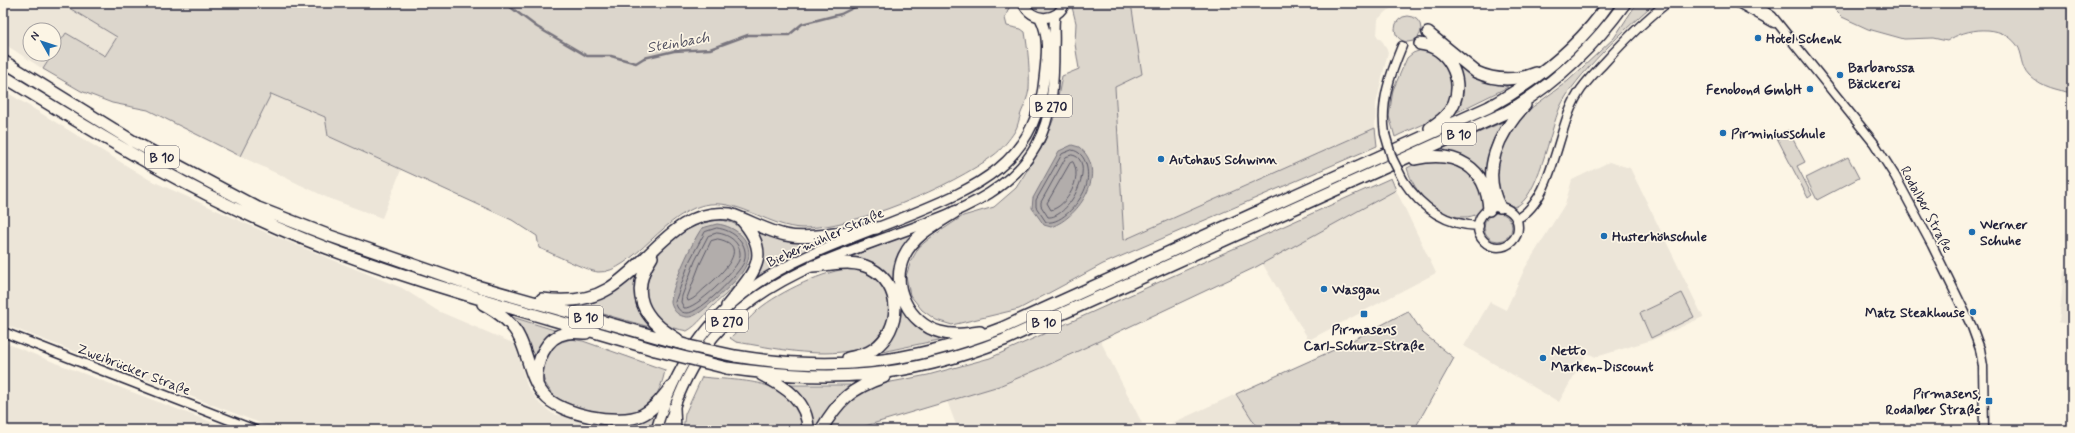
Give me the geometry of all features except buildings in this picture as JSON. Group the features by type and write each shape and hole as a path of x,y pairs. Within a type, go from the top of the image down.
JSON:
{"highway":[{"name":"B 10","path":"3,61 134,142 258,208 330,236 510,296 664,335 689,346 735,356 796,364 818,365 870,362 925,354 1002,328 1489,107 1524,86 1548,68 1586,32 1609,3"},
{"name":"B 10","path":"3,76 129,153 211,197 304,239 470,297 655,350 727,368 754,372 819,377 877,374 911,369 966,355 1004,340 1505,113 1537,93 1575,62 1596,41 1625,3"},
{"path":"1428,33 1476,72 1495,79 1519,78 1548,68"},
{"path":"1416,139 1448,113 1454,104 1457,86 1452,66 1445,56 1431,47 1420,44"},
{"path":"1500,207 1495,195 1492,181 1494,155 1505,129 1537,93"},
{"path":"1378,170 1430,156 1452,158 1472,169 1479,177 1487,193 1488,210"},
{"path":"955,212 923,233 911,245 904,257 900,278 900,290 906,304 915,317 925,326 941,332 957,334 1002,328"},
{"path":"510,296 560,302 595,295 619,281 677,229 700,216 720,213 739,217 785,235 814,236 854,229 877,228"},
{"path":"727,306 754,269 758,255 756,239 739,217"},
{"path":"661,243 642,274 639,287 642,302 647,314 664,335"},
{"path":"813,266 855,263 870,268 886,282 892,291 896,303 895,317 891,329 874,350 862,356 818,365"},
{"path":"470,297 491,308 515,330 538,386 544,395 558,406 614,420 627,420 642,415 655,406 670,388"},
{"path":"538,386 536,376 543,351 556,337 566,333 602,334"},
{"path":"821,430 833,410 849,393 874,380 911,369"},
{"path":"754,372 789,390 795,396 802,405 808,430"},
{"path":"674,408 675,430"},
{"path":"614,420 629,430"}],"main road":[{"path":"1023,3 1031,15 1040,18 1055,16 1065,3"},
{"path":"1516,219 1531,208 1542,194 1568,114 1582,87 1637,28 1667,3"},
{"name":"Rodalber Straße","path":"1738,3 1765,17 1782,29"},
{"name":"Rodalber Straße","path":"1753,3 1768,12 1874,143 1895,176 1932,244 1972,327 1980,349 1983,366 1984,430"},
{"name":"B 270","path":"955,212 991,192 1004,182 1025,162 1035,148 1049,113 1054,72 1055,16"},
{"name":"Biebermühler Straße","path":"670,388 700,336 727,306 751,288 784,268 963,193 986,179 1005,164 1022,145 1031,129 1044,84 1046,34 1040,18"},
{"path":"1402,46 1386,93 1383,120 1385,134 1392,158 1403,180 1419,202 1434,214 1459,225 1478,226"},
{"path":"1500,207 1508,210 1516,219 1518,228 1516,236 1510,243 1501,246 1492,246 1484,240 1478,226 1481,217 1488,210 1500,207"},
{"name":"Biebermühler Straße","path":"674,408 694,364 705,346 729,318 767,289 813,266 852,250 955,212"},
{"name":"Zweibrücker Straße","path":"3,332 255,430"},
{"name":"B 270","path":"656,430 670,388"},
{"name":"B 270","path":"667,430 674,408"}],"shaded area":[{"path":"3,3 61,3 117,37 105,56 66,33 62,39 62,22 22,22 22,55 3,43"},
{"path":"61,3 1011,3 1005,18 1007,26 1021,29 1025,32 1029,89 1016,129 997,153 954,180 902,204 848,221 802,228 790,227 733,206 710,204 694,208 679,217 624,263 611,270 598,272 539,248 537,236 512,220 328,136 325,117 271,94 240,156 148,110 112,103 81,91 43,69 47,62 62,62 62,39 66,33 105,56 117,37"},
{"path":"1027,3 1059,3 1052,12 1042,13 1034,11"},
{"path":"1071,3 1131,3 1142,74 1115,87 1124,240 1375,128 1377,146 1103,264 1019,309 952,325 936,320 922,310 910,295 906,276 911,261 919,247 930,238 963,216 994,207 1016,188 1043,145 1054,118 1062,76 1079,69 1075,44 1076,23"},
{"path":"1131,3 1402,3 1391,8 1378,19 1377,36 1383,42 1388,52 1376,104 1375,128 1124,240 1115,87 1142,74"},
{"path":"1637,3 1655,3 1617,37 1577,81 1560,107 1537,178 1530,191 1523,201 1515,207 1505,202 1498,192 1495,178 1502,145 1519,117 1568,81 1614,38"},
{"path":"1828,3 2072,3 2072,93 2050,88 2034,80 2025,68 2017,45 2002,33 1983,30 1973,31 1964,33 1947,41 1933,38 1904,39 1868,29 1842,17"},
{"path":"1408,16 1417,20 1421,29 1417,38 1408,42 1399,38 1395,29 1399,20"},
{"path":"1421,50 1432,54 1440,60 1446,69 1450,79 1451,89 1449,100 1445,109 1437,117 1395,137 1389,116 1393,90 1407,58 1413,53"},
{"path":"1454,61 1481,80 1508,87 1455,113"},
{"path":"32,62 48,62 43,69"},
{"path":"3,90 150,180 267,233 402,288 438,311 515,344 527,386 540,404 553,414 611,426 620,430 278,430 3,324"},
{"path":"270,94 325,117 328,136 401,170 382,218 328,198 240,156"},
{"path":"1503,122 1489,152 1487,168 1489,185 1456,154 1442,149"},
{"path":"1788,130 1805,162 1797,166 1812,195 1808,198 1776,136"},
{"path":"1848,157 1859,178 1817,200 1806,178"},
{"path":"1432,160 1460,167 1471,176 1485,201 1482,209 1477,214 1463,217 1444,213 1435,208 1421,194 1410,177 1407,168 1417,163"},
{"name":"Husterhöhschule","path":"1609,162 1630,168 1703,317 1652,340 1596,357 1587,353 1559,402 1464,346 1490,302 1506,310 1525,268 1565,204 1572,180"},
{"path":"1391,178 1396,190 1256,267 1046,366 999,386 852,430 827,430 839,408 857,393 875,385 928,375 990,358"},
{"path":"1396,190 1436,273 1309,340 1262,263"},
{"path":"1498,213 1508,217 1512,227 1508,237 1498,241 1488,237 1484,227 1488,217"},
{"path":"719,220 728,221 735,224 745,232 751,247 752,257 749,266 737,283 691,329 687,331 667,326 661,322 652,311 647,299 646,287 648,274 653,262 670,241 681,233 700,224"},
{"path":"753,225 838,239 784,261 756,277 762,250 760,238"},
{"path":"919,230 908,240 900,299 948,338 877,353 887,343 893,332 899,306 866,262 850,257"},
{"path":"852,268 860,270 875,278 887,293 890,303 886,323 881,333 865,347 840,352 810,353 736,342 730,338 759,309 790,289 816,277"},
{"path":"640,270 635,287 635,301 641,314 653,328 575,306 590,301"},
{"path":"2064,271 2072,273 2072,326 2059,322"},
{"path":"1682,293 1694,317 1651,338 1640,313"},
{"path":"1408,311 1423,333 1454,358 1414,430 1259,430 1236,394 1336,349"},
{"path":"512,317 561,332 533,365 528,343"},
{"path":"571,339 583,341 665,370 661,385 655,397 638,411 626,414 601,413 562,401 555,396 546,384 543,378 542,364 548,352 554,346"},
{"path":"1100,340 1142,423 1124,430 958,430 947,401 999,386"},
{"path":"3,342 61,365 232,430 3,430"},
{"path":"702,377 750,382 765,385 779,391 790,400 798,412 803,430 683,430 685,414"},
{"path":"791,385 850,385 838,395 816,430 813,430 813,423 809,411 803,400"},
{"path":"1236,394 1259,430 1157,430"},
{"path":"657,410 651,430 636,430 628,423"}],"water":[{"path":"1072,145 1079,147 1088,157 1091,168 1091,180 1087,192 1081,204 1062,222 1051,227 1044,225 1032,208 1033,198 1059,151"},
{"path":"717,224 731,228 742,236 748,248 749,255 747,263 745,268 733,283 704,309 691,317 682,316 674,310 671,302 678,275 702,228"}],"waterway":[{"name":"Steinbach","path":"505,3 537,27 587,56 611,56 636,63 644,58 674,51 710,49 748,35 789,35 802,24 841,14 863,3"}],"place":[{"name":"Hotel Schenk","path":"1758,38"},
{"name":"Barbarossa Bäckerei","path":"1840,75"},
{"name":"Fenobond GmbH","path":"1810,89"},
{"name":"Pirminiusschule","path":"1723,133"},
{"name":"Autohaus Schwinn","path":"1161,159"},
{"name":"Werner Schuhe","path":"1972,232"},
{"name":"Husterhöhschule","path":"1604,236"},
{"name":"Wasgau","path":"1324,289"},
{"name":"Matz Steakhouse","path":"1973,312"},
{"name":"Pirmasens Carl-Schurz-Straße","path":"1364,314"},
{"name":"Netto Marken-Discount","path":"1543,358"},
{"name":"Pirmasens, Rodalber Straße","path":"1989,401"}]}
